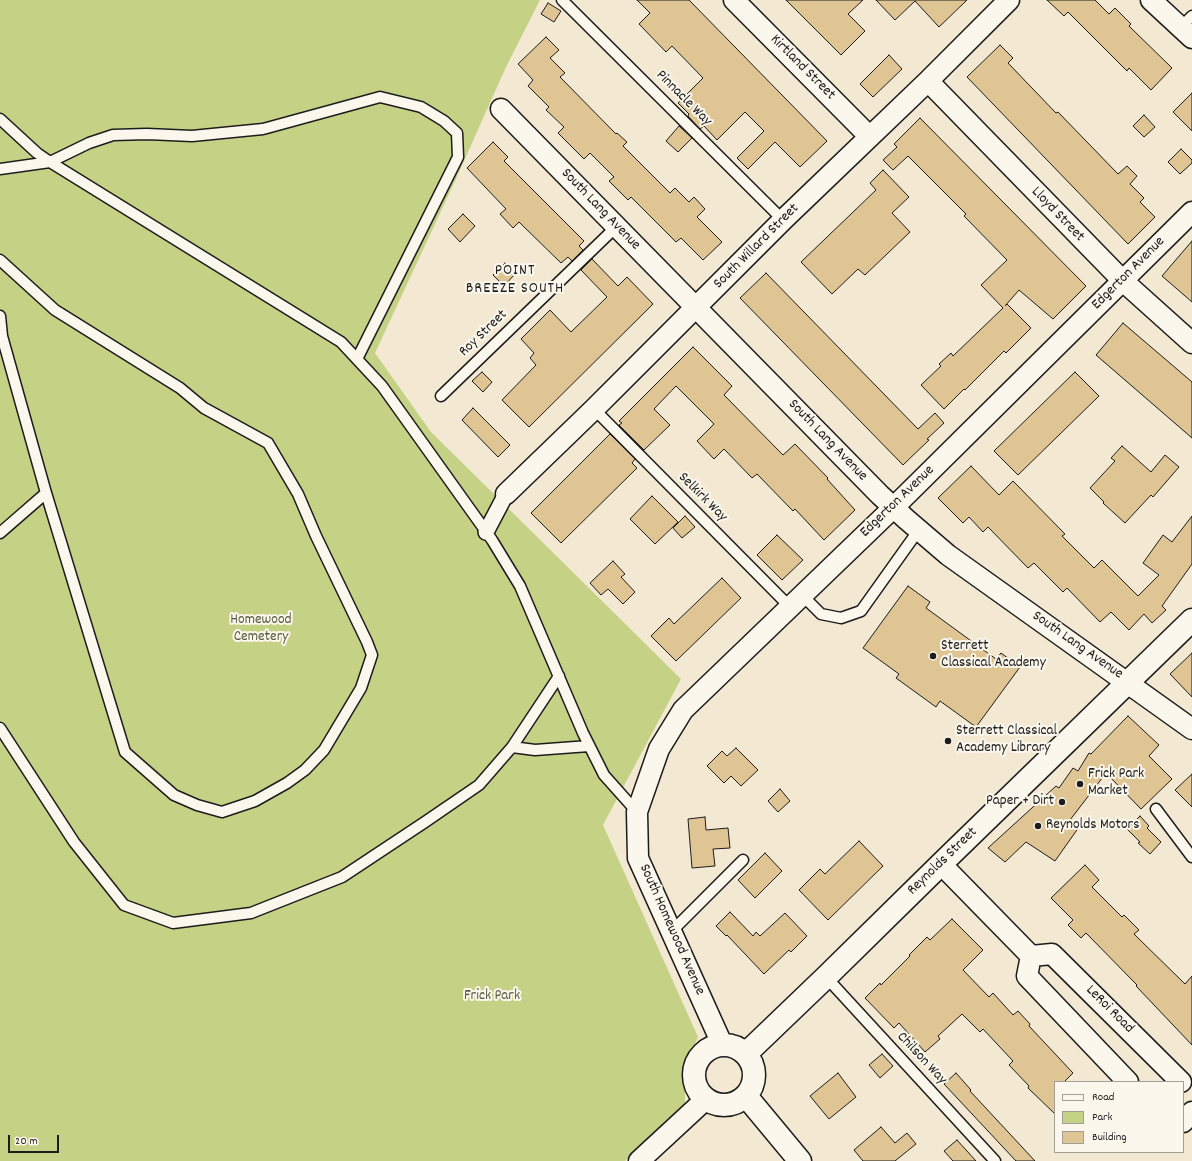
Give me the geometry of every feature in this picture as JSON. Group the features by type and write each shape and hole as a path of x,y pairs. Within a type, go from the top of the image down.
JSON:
{"street":[{"name":"Kirtland Street","path":"734,0 869,136"},
{"name":"South Willard Street","path":"506,494 594,409 869,136 928,82 1009,0"},
{"path":"1151,0 1188,27"},
{"name":"Lloyd Street","path":"928,82 1123,281 1192,342"},
{"name":"South Lang Avenue","path":"501,109 616,227 697,307 892,508 948,555 1192,729"},
{"name":"Edgerton Avenue","path":"637,812 659,749 683,710 892,508 1192,212"},
{"path":"486,532 506,494"},
{"name":"Reynolds Street","path":"746,1052 826,978 1192,620"},
{"name":"South Homewood Avenue","path":"637,812 638,858 722,1044"},
{"path":"941,864 1031,956 1027,976 1127,1081"},
{"name":"LeRoi Road","path":"1031,956 1052,954 1179,1081"},
{"path":"722,1044 735,1046 746,1052 752,1061 755,1072 754,1082 746,1096 732,1104 721,1105 710,1102 706,1099 697,1089 694,1075 696,1064 701,1054 710,1047 722,1044"},
{"path":"1184,1085 1192,1094"},
{"path":"746,1096 800,1161"},
{"path":"640,1161 706,1099"},
{"path":"1184,1121 1192,1112"}],"lane":[{"name":"Pinnacle Way","path":"562,0 783,220"},
{"path":"0,169 50,162 89,143 113,135 147,134 192,136 263,129 380,98 421,108 444,121 457,133 458,157 357,359"},
{"path":"0,119 37,153 50,162 341,342 382,386 486,532 520,586 589,746 604,775 637,812"},
{"name":"Roy Street","path":"441,396 616,227"},
{"path":"0,260 55,310 180,388 204,408 268,443 294,487 372,655 361,688 324,750 305,770 287,783 255,801 222,812 197,805 174,795 126,752 46,493 2,336 0,316"},
{"name":"Selkirk Way","path":"594,409 796,601 821,614 841,618 861,611 918,531"},
{"path":"0,534 46,493"},
{"path":"0,728 74,842 124,905 173,923 251,913 342,876 479,785 512,747 559,676"},
{"path":"512,747 535,750 589,746"},
{"path":"1156,809 1192,857"},
{"path":"671,932 743,860"},
{"name":"Chilson Way","path":"826,978 994,1161"}],"green space":[{"name":"Homewood Cemetery","path":"0,0 540,0 506,67 375,353 431,432 681,679 603,825 698,1037 685,1069 685,1105 625,1161 0,1161"}],"building":[{"path":"637,0 689,0 827,141 800,167 775,142 748,169 737,158 764,131 745,112 717,140 704,126 700,129 688,116 689,114 678,103 703,78 672,46 666,52 639,24 650,13"},
{"path":"786,0 863,0 848,14 865,31 841,55"},
{"path":"876,0 967,0 939,27 915,1 895,20"},
{"path":"1047,0 1095,0 1109,14 1115,8 1131,24 1129,26 1172,68 1151,90 1129,68 1127,71 1068,12 1064,16"},
{"path":"548,3 561,11 554,22 541,14"},
{"path":"546,37 559,50 550,58 565,73 560,77 616,134 617,133 627,142 623,146 670,193 675,188 689,202 694,197 705,209 697,217 722,242 703,260 681,238 676,242 631,197 628,200 609,181 614,177 590,153 584,159 558,133 564,127 546,110 549,107 528,86 533,80 518,64"},
{"path":"1000,45 1013,58 1008,63 1118,174 1127,166 1137,176 1130,184 1144,198 1140,202 1155,217 1128,244 967,77"},
{"path":"889,55 902,69 873,97 860,84"},
{"path":"1192,93 1192,131 1173,112"},
{"path":"1144,115 1155,127 1144,137 1133,126"},
{"path":"920,118 1086,286 1053,319 1019,290 1005,306 1007,304 1031,328 1006,353 1004,351 944,409 921,385 941,366 939,364 951,353 953,356 1003,308 981,285 1007,260 964,216 966,214 908,156 893,170 883,160 897,147 894,144"},
{"path":"679,126 692,138 678,152 666,141"},
{"path":"493,142 508,157 504,161 584,241 579,246 583,250 572,261 568,257 561,263 519,222 513,228 500,214 506,209 467,168"},
{"path":"1181,149 1192,160 1192,163 1180,174 1168,162"},
{"path":"883,170 909,197 892,213 910,232 865,275 858,269 832,294 801,262 876,190 870,183"},
{"path":"463,214 475,226 460,242 448,229"},
{"path":"1192,241 1192,302 1162,276"},
{"path":"592,259 618,286 627,277 653,304 529,427 502,400 536,365 530,358 534,353 521,339 550,310 571,332 607,297 581,270"},
{"path":"505,263 515,274 504,286 493,275"},
{"path":"766,273 918,429 935,413 944,423 903,465 740,298"},
{"path":"1123,323 1192,382 1192,438 1096,355"},
{"path":"693,347 732,386 724,395 783,455 795,444 828,478 827,479 855,510 824,540 795,509 793,511 757,474 752,478 724,449 714,459 697,441 714,424 676,386 654,409 670,425 644,450 619,425 622,423 619,421"},
{"path":"482,372 492,382 483,392 472,381"},
{"path":"1075,372 1099,396 1018,475 994,451"},
{"path":"473,408 510,445 498,457 462,420"},
{"path":"610,434 635,459 632,463 637,468 561,543 531,513"},
{"path":"1122,446 1151,472 1165,455 1179,467 1153,497 1151,495 1125,523 1103,503 1104,502 1090,488 1115,461 1111,458"},
{"path":"971,466 999,495 1013,481 1065,534 1062,536 1094,568 1102,560 1138,596 1159,575 1143,563 1163,535 1172,542 1192,516 1192,564 1162,606 1166,610 1152,623 1144,614 1129,630 1111,612 1100,622 1067,588 1063,592 1034,563 1028,568 988,527 983,532 969,517 963,523 938,498"},
{"path":"652,496 678,522 655,544 630,519"},
{"path":"685,516 695,527 682,538 673,528"},
{"path":"777,535 803,560 782,580 757,555"},
{"path":"613,561 625,574 621,577 635,592 623,604 608,589 601,595 590,583"},
{"path":"722,578 741,598 676,661 651,636 669,618 674,624"},
{"name":"Sterrett Classical Academy","path":"908,586 930,602 926,608 996,659 1001,653 1020,667 976,727 940,701 936,707 896,678 899,674 863,648"},
{"path":"1192,653 1192,697 1170,674"},
{"path":"1128,716 1159,745 1149,756 1172,779 1141,809 1106,773 1070,820 1079,827 1055,861 1026,842 1005,862 988,848 1056,786 1059,788 1073,768 1078,771 1089,753 1091,754"},
{"path":"736,748 758,770 741,786 731,776 724,783 707,766 722,751 727,756"},
{"path":"1192,774 1192,807 1175,790"},
{"path":"780,789 790,801 778,812 768,801"},
{"path":"1140,816 1149,826 1147,828 1161,842 1150,854 1138,843 1140,842 1127,829"},
{"path":"705,817 706,830 728,828 730,848 713,849 715,866 692,868 688,819"},
{"path":"859,841 883,866 828,920 799,890 820,869 825,874"},
{"path":"765,853 782,871 755,898 738,880"},
{"path":"1085,865 1099,880 1092,887 1122,917 1124,915 1139,930 1134,934 1185,984 1192,976 1192,1045 1136,986 1137,985 1086,933 1081,938 1068,925 1073,920 1051,898"},
{"path":"730,912 753,936 756,932 760,936 785,913 807,936 791,952 789,950 764,974 727,935 726,936 716,926"},
{"path":"952,919 983,950 963,970 989,997 993,993 1013,1015 1018,1011 1030,1024 1029,1026 1073,1073 1065,1081 1054,1081 1054,1113 1028,1088 1029,1086 1009,1065 1013,1061 983,1029 980,1032 962,1014 938,1036 940,1039 925,1052 899,1023 894,1028 865,998 880,983 881,985 927,937 930,940"},
{"path":"882,1054 893,1066 880,1078 869,1065"},
{"path":"838,1073 856,1097 829,1119 810,1096"},
{"path":"956,1073 971,1090 970,1091 1035,1161 1016,1161 944,1084"},
{"path":"881,1127 895,1143 907,1133 916,1144 895,1161 863,1161 854,1150"},
{"path":"957,1140 976,1161 953,1161 944,1151"}],"place":[{"name":"Sterrett Classical Academy","path":"933,656"},
{"name":"Sterrett Classical Academy Library","path":"948,741"},
{"name":"Frick Park Market","path":"1080,784"},
{"name":"Paper + Dirt","path":"1062,802"},
{"name":"Reynolds Motors","path":"1038,826"}],"district":[{"name":"POINT BREEZE SOUTH","path":"515,281"}],"park label":[{"name":"Frick Park","path":"492,997"}]}
